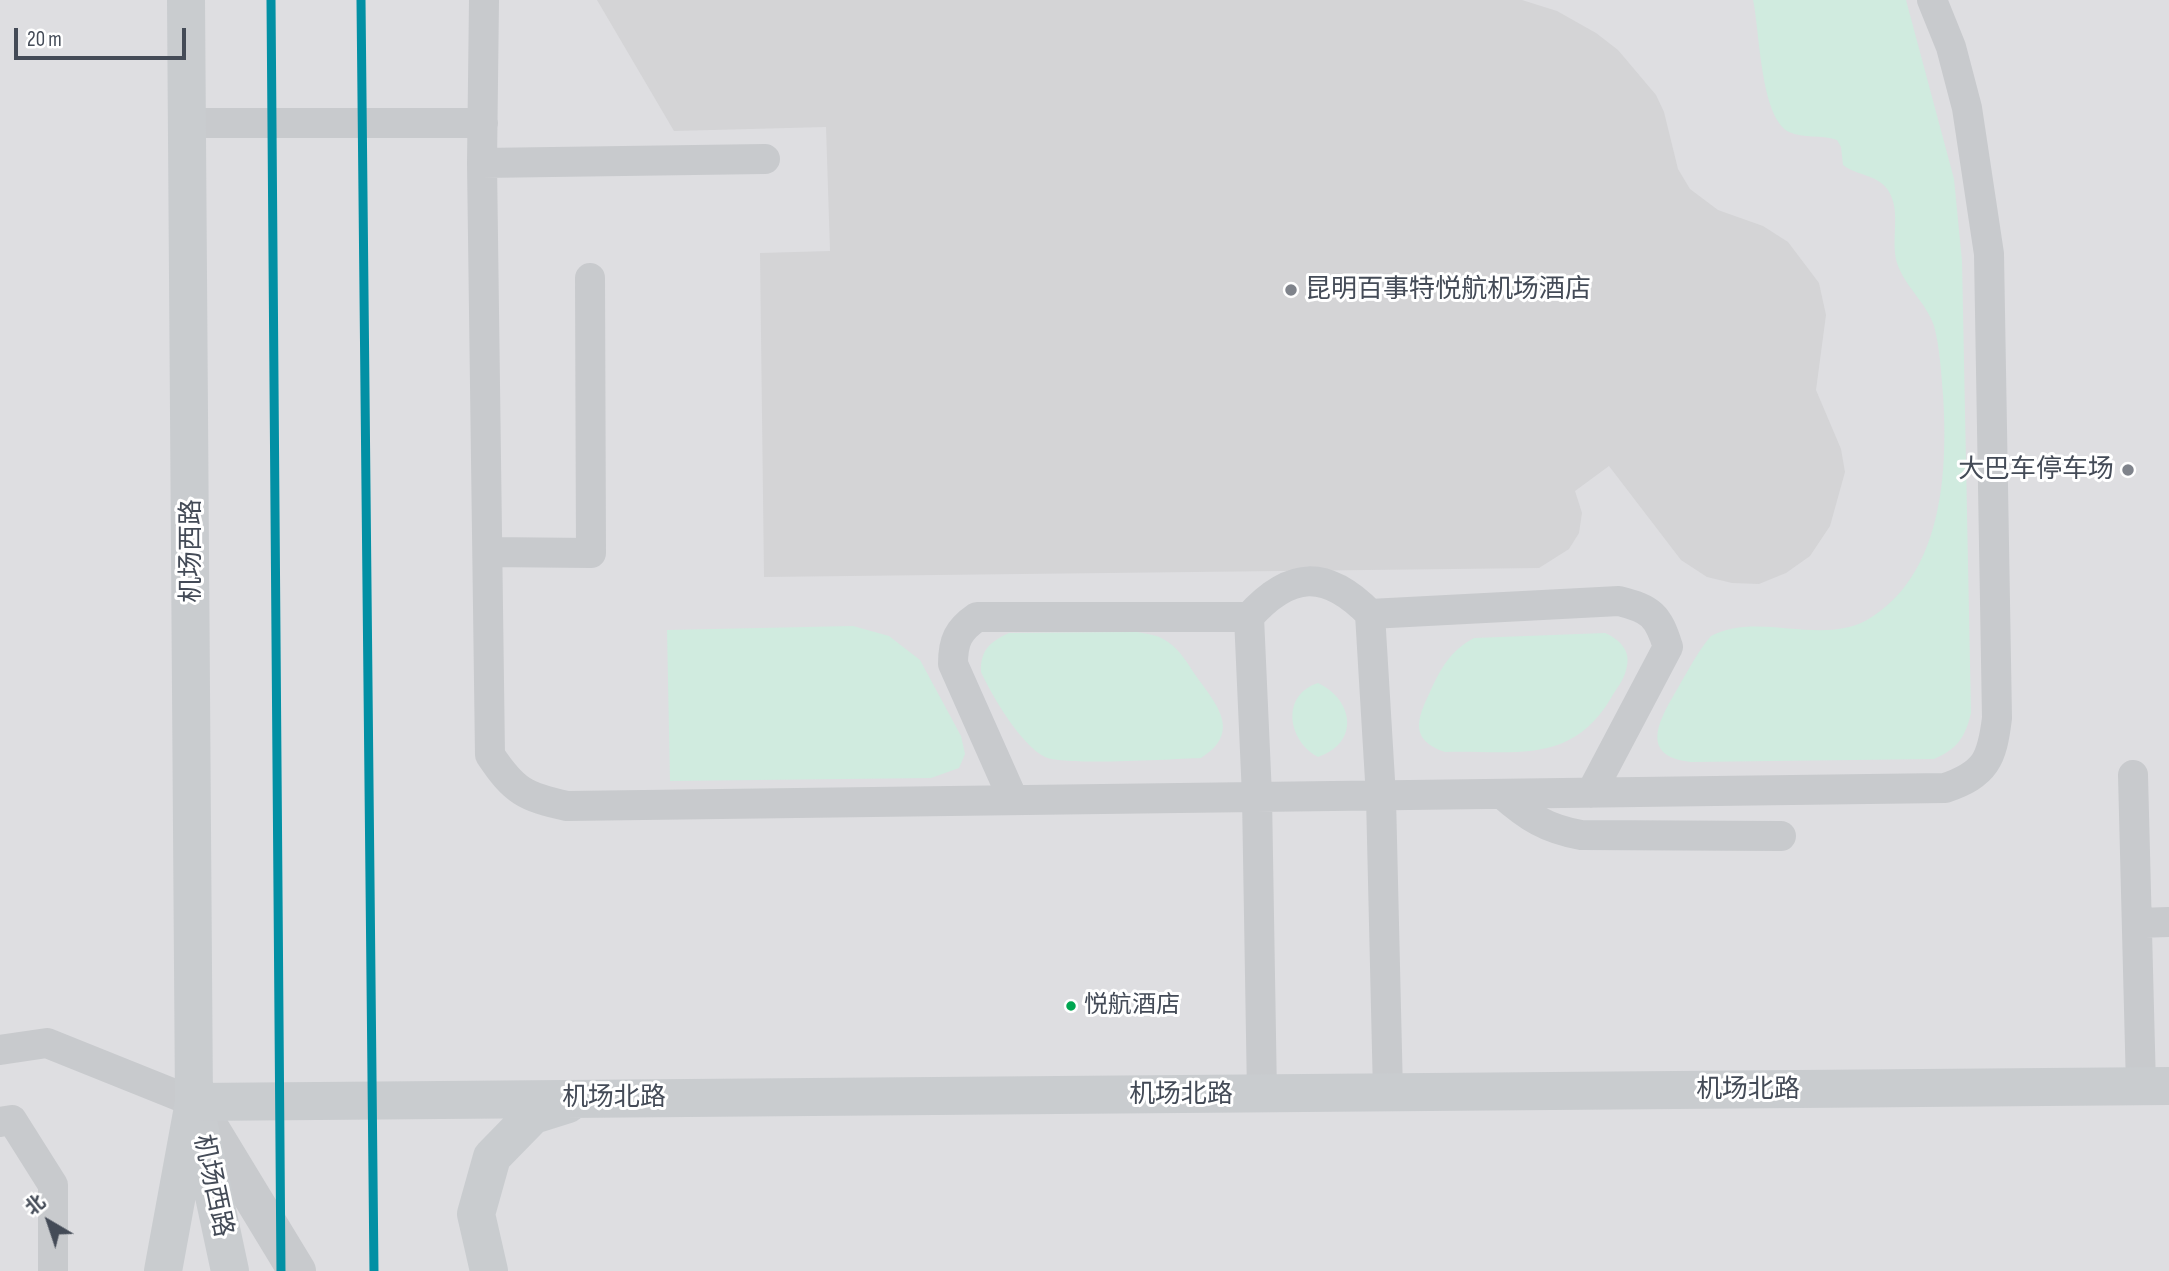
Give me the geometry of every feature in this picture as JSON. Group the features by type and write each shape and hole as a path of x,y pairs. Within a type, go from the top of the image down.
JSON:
{"main road":[{"name":"机场西路","path":"163,1271 194,1102 186,0"},
{"name":"机场北路","path":"194,1102 2155,1087"},
{"path":"489,1271 475,1214 492,1157 533,1115 590,1098"},
{"name":"机场西路","path":"194,1102 230,1271"}],"street":[{"path":"194,1102 297,1271"}],"lane":[{"path":"485,0 482,163 490,755 508,782 530,798 567,806 1945,788 1966,781 1985,766 1994,748 1997,718 1989,254 1968,108 1951,47 1932,0"},
{"path":"187,123 483,123"},
{"path":"482,163 765,159"},
{"path":"488,552 591,553 590,278"},
{"path":"1262,1095 1257,796 1249,617 1269,594 1296,582 1326,582 1351,594 1370,614 1381,797 1388,1093"},
{"path":"1370,614 1619,601 1645,608 1661,625 1668,647 1591,793"},
{"path":"1013,799 953,664 953,642 962,627 976,617 1249,617"},
{"path":"2133,775 2137,923 2155,1087"},
{"path":"1502,794 1527,817 1551,830 1581,835 1782,836"},
{"path":"2137,923 2169,922"},
{"path":"0,1049 47,1043 194,1102"},
{"path":"0,1122 12,1120 53,1185 53,1271"}],"shaded area":[{"path":"0,0 2169,0 2169,1271 0,1271"}],"green space":[{"path":"1753,0 1906,0 1954,179 1962,261 1971,713 1959,742 1934,759 1691,762 1663,752 1658,743 1660,722 1694,660 1711,636 1729,629 1749,627 1829,630 1849,627 1867,620 1892,601 1912,577 1926,550 1941,488 1944,425 1938,343 1930,317 1897,263 1892,198 1878,181 1843,165 1841,147 1837,140 1794,134 1779,123 1767,92"},
{"path":"853,626 889,636 920,660 961,736 965,754 959,768 931,778 670,781 667,630"},
{"path":"1137,632 1161,638 1176,649 1218,708 1223,728 1220,738 1201,758 1095,762 1045,757 1017,731 981,672 982,658 988,647 1009,633"},
{"path":"1605,633 1624,647 1628,658 1626,670 1620,684 1595,720 1578,735 1538,750 1445,752 1433,747 1421,735 1419,728 1422,711 1438,675 1452,654 1474,638"},
{"path":"1318,683 1330,690 1339,700 1347,721 1341,742 1318,757 1300,740 1292,718 1298,697"}],"building":[{"name":"昆明百事特悦航机场酒店","path":"597,0 1522,0 1557,11 1596,33 1618,50 1656,95 1664,112 1678,169 1690,189 1718,210 1763,226 1788,242 1819,283 1826,315 1816,390 1841,449 1845,472 1830,526 1810,556 1786,573 1759,584 1732,583 1707,577 1681,560 1609,466 1575,491 1582,513 1579,533 1569,549 1539,568 764,577 760,253 830,251 826,127 674,131"}],"transit line":[{"path":"271,0 281,1271"},
{"path":"361,0 374,1271"}],"place":[{"name":"昆明百事特悦航机场酒店","path":"1291,290"},
{"name":"大巴车停车场","path":"2128,470"},
{"name":"悦航酒店","path":"1071,1006"}]}
